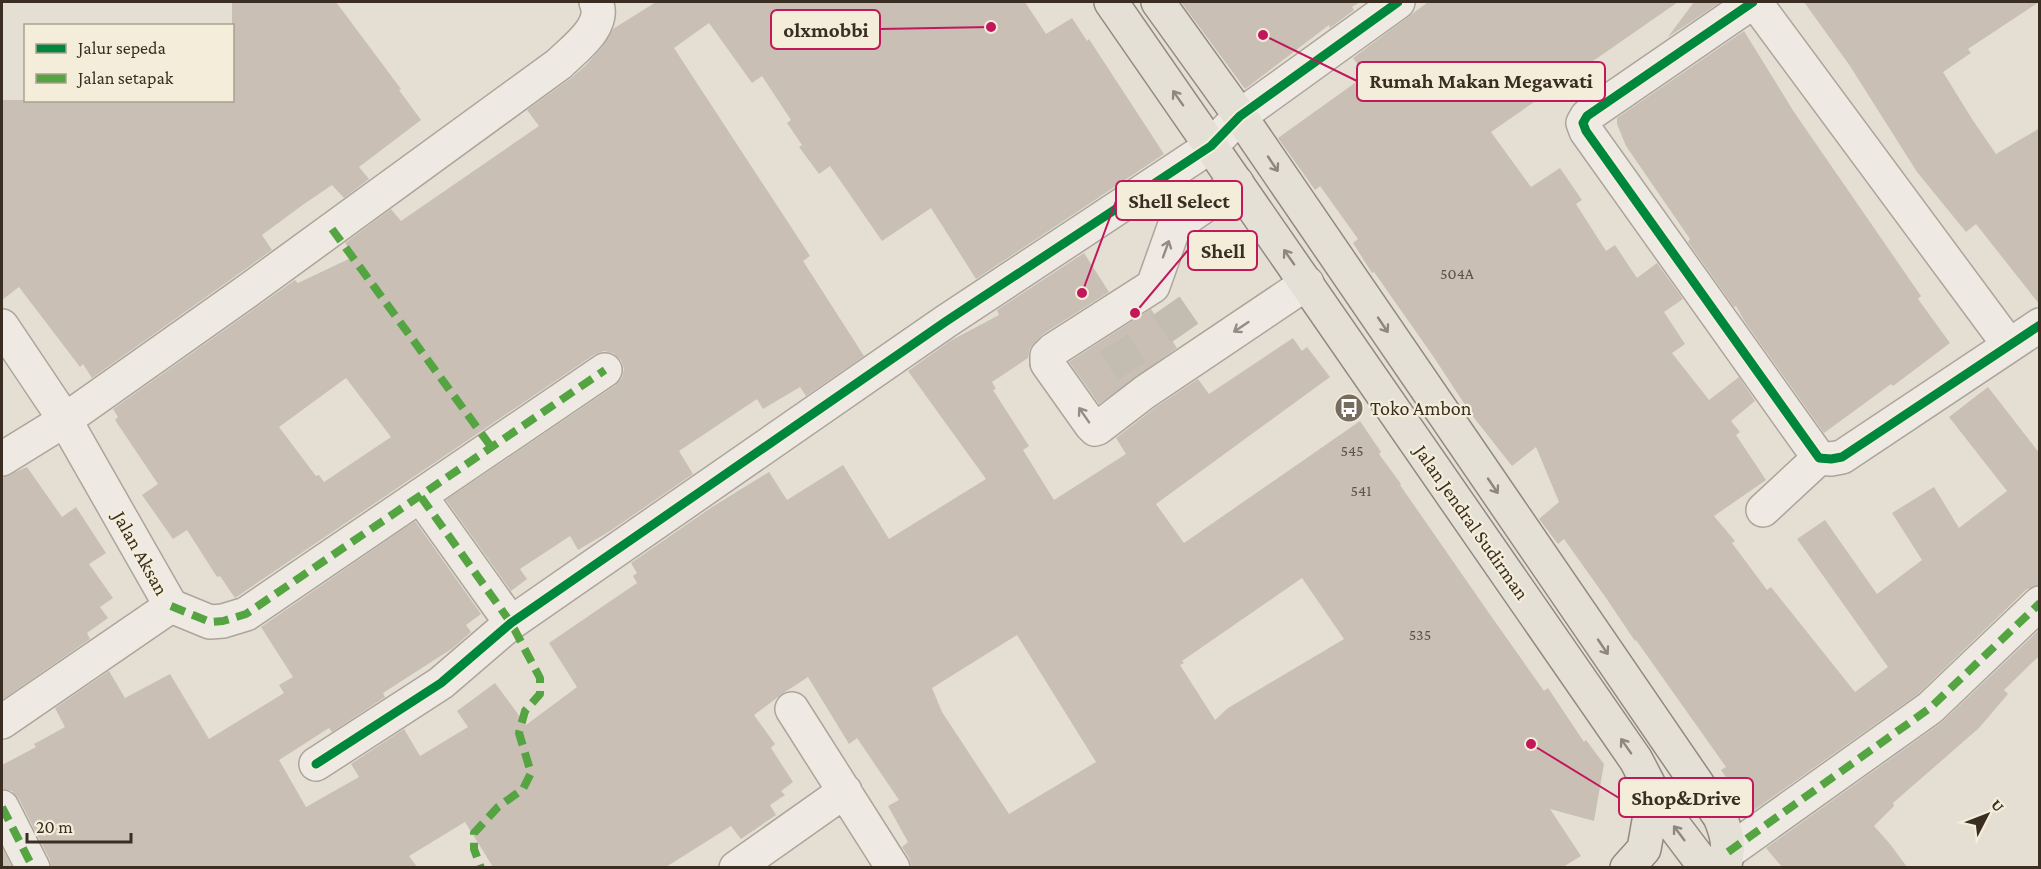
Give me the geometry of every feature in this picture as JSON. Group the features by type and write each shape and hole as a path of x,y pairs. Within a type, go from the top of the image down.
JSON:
{"main road":[{"name":"Jalan Jendral Sudirman","path":"1111,2 1636,760 1653,798 1719,862"},
{"name":"Jalan Jendral Sudirman","path":"1158,2 1240,116 1720,817 1725,828 1719,862"},
{"path":"1627,867 1644,849 1653,798"}],"street":[{"path":"2,459 65,420 246,292 559,64 594,30 599,7 596,2"},
{"path":"316,764 441,683 511,623 945,322 1211,146 1240,116 1398,2"},
{"path":"1819,458 1586,131 1583,123 1587,116 1754,2 2009,345"},
{"path":"1237,183 1174,227 1160,296 1107,332 1053,350 1047,356 1047,363 1095,429 1141,385 1307,284"},
{"path":"1763,510 1819,458 1842,457 2040,325"},
{"name":"Jalan Aksan","path":"2,326 65,420 171,606 2,722"},
{"path":"171,606 210,622 223,621 246,614 605,370"},
{"path":"421,497 511,623"},
{"path":"1719,862 1930,708 2040,603"},
{"path":"792,709 893,867"},
{"path":"736,867 845,792"},
{"path":"2,807 33,867"}],"building":[{"path":"232,2 336,2 401,89 399,90 421,120 359,167 369,179 344,198 332,185 304,204 262,235 272,250 92,378 83,364 80,367 19,287 2,300 2,100 24,100 24,102 234,102 234,24 232,24"},
{"path":"656,2 1025,2 1046,34 1072,18 1087,41 1089,39 1164,154 976,279 931,208 882,241 830,166 819,174 799,147 802,145 787,123 791,120 762,76 752,83 709,23 674,48 810,256 803,261 864,356 806,396 800,387 763,409 757,399 679,451 693,474 578,550 570,536 520,569 527,579 511,591 446,500 616,385 622,378 624,369 621,360 613,353 604,351 595,354 235,598 220,576 217,577 187,530 173,539 142,495 158,484 115,420 118,417 113,409 295,280 298,283 355,256 345,243 391,209 401,221 539,126 527,110 586,65 602,47 613,29","holes":["346,378 391,437 324,482 319,475 316,476 279,427"]},
{"path":"1181,2 1360,2 1352,7 1354,10 1330,28 1329,25 1245,89"},
{"path":"1428,2 1678,2 1491,132 1531,187 1560,168 1582,200 1576,204 1606,251 1615,245 1637,278 1657,263 1683,299 1664,312 1685,344 1672,353 1709,400 1739,377 1755,401 1731,421 1740,432 1736,435 1766,480 1714,516 1735,541 1732,543 1767,590 1771,587 1855,692 1888,667 1797,539 1825,520 1877,594 1922,560 1892,513 1934,487 1959,528 2007,491 1949,417 1988,387 2040,454 2040,585 2027,589 1918,694 1750,813 1721,770 1726,767 1564,539 1558,544 1539,519 1559,502 1536,447 1512,466 1471,414 1433,356 1374,272 1372,273 1353,243 1358,239 1320,186 1315,190 1278,138 1366,75 1353,58"},
{"path":"1694,2 1721,2 1668,37"},
{"path":"1804,2 2039,2 1968,49 1971,53 1943,72 1996,154 2040,128 2040,305 1976,224 1966,232 1917,172 1850,66"},
{"path":"1744,31 1794,112 1921,296 1918,299 1950,343 1893,386 1891,384 1824,433 1736,306 1734,307 1688,242 1690,239 1626,146 1617,124 1617,118"},
{"path":"1084,253 1109,292 1043,334 1030,348 1028,358 992,382 996,389 993,390 1029,446 1023,450 1054,500 1126,454 1116,438 1156,407 1198,379 1209,394 1293,338 1302,351 1307,347 1330,377 1156,504 1184,543 1360,421 1400,485 1544,691 1548,688 1584,742 1586,740 1604,764 1594,821 1550,809 1581,856 1563,867 912,867 902,847 908,842 888,806 899,800 857,738 849,744 808,677 754,715 775,744 771,748 793,782 781,791 785,795 770,805 776,815 741,839 731,826 666,867 493,867 465,822 409,856 417,867 51,867 50,860 19,799 12,791 2,789 2,765 36,747 34,744 65,727 55,708 109,671 125,698 170,674 209,739 284,693 279,685 293,677 261,627 415,521 481,614 466,625 471,632 453,648 383,693 385,697 332,732 329,728 279,760 306,807 359,777 351,764 404,729 420,756 468,727 457,711 495,683 526,725 577,687 549,643 637,583 633,576 637,573 631,563 712,507 769,472 787,500 843,465 889,539 986,479 908,371 950,341 999,315 997,310","holes":["1302,578 1344,639 1228,708 1215,720 1180,665 1184,663 1182,661","1017,635 1096,762 1009,814 942,712 932,688"]},
{"path":"1151,309 1177,348 1099,404 1069,362"},
{"path":"27,467 62,517 76,507 106,553 89,564 113,598 100,607 108,618 87,633 90,639 2,700 2,478"},
{"path":"2040,629 2040,655 2004,690 2008,694 1979,728 1893,803 1894,806 1874,826 1907,867 1782,867 1766,848 1941,723"},
{"path":"2,847 12,867 2,867"}],"tunnel":[{"path":"1166,306 1193,345"},
{"path":"1114,343 1136,378"}],"marked path":[{"path":"332,229 492,448"},
{"path":"171,606 210,622 223,621 246,614 605,370"},
{"path":"421,497 511,623 540,678 540,694 525,711 519,733 531,773 523,789 498,807 474,833 474,849 481,868"},
{"path":"1728,852 1930,708 2040,603"},
{"path":"2,807 33,868"}],"cycle path":[{"path":"316,764 441,683 511,623 945,322 1211,146 1240,116 1398,2"},
{"path":"1753,2 1587,116 1583,123 1586,131 1819,458 1842,457 2040,325"}],"place":[{"name":"olxmobbi","path":"991,27"},
{"name":"Rumah Makan Megawati","path":"1263,35"},
{"name":"Shell Select","path":"1082,293"},
{"name":"Shell","path":"1135,313"},
{"name":"Toko Ambon","path":"1349,408"},
{"name":"Shop&Drive","path":"1531,744"}]}
